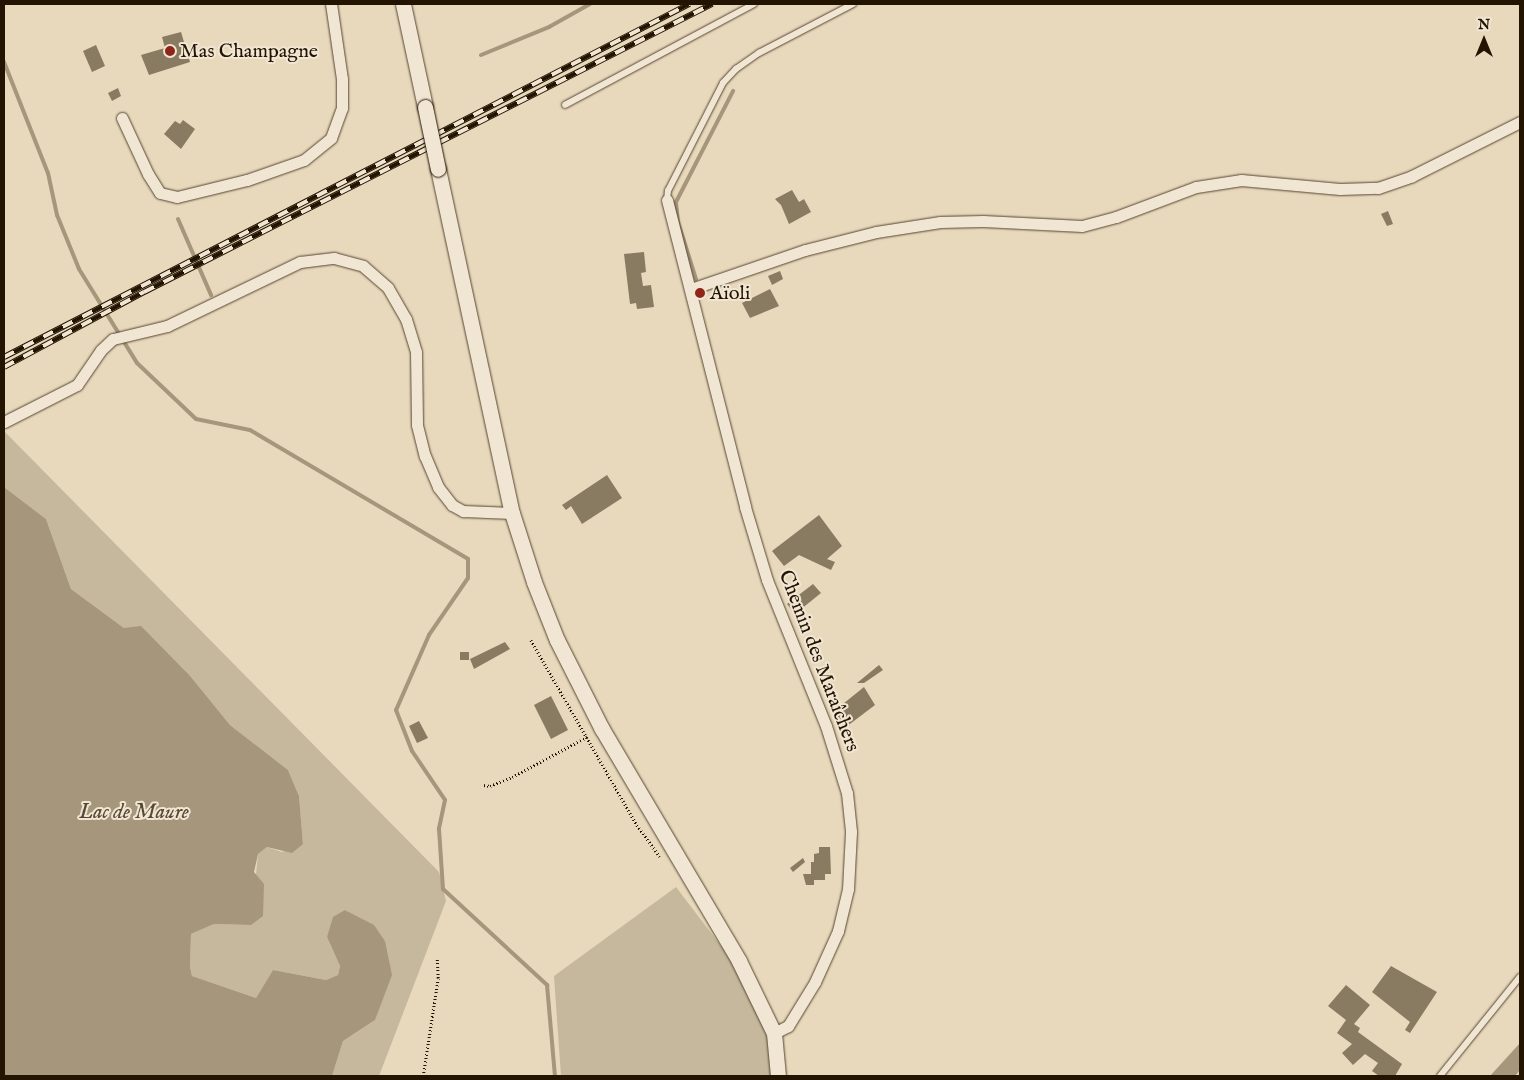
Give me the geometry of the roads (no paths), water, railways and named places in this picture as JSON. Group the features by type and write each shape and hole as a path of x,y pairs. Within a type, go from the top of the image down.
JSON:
{"street":[{"path":"122,118 148,174 160,193 177,197 247,180 304,160 331,138 342,108 342,79 332,4"},
{"path":"403,4 512,513 557,640 598,721 738,961 774,1033 778,1076"},
{"path":"690,289 804,250 876,232 931,224 983,221 1082,226 1116,217 1196,186 1241,180 1340,189 1378,188 1412,176 1520,122"},
{"name":"Chemin des Maraîchers","path":"667,200 711,382 767,580 826,726 848,793 851,832 848,889 838,931 815,982 788,1026 774,1033"},
{"path":"4,422 77,385 101,350 113,339 125,334 167,326 300,262 334,258 363,266 388,288 406,319 416,352 417,425 425,456 438,487 452,505 463,510 512,513"}],"lane":[{"path":"565,105 754,4"},
{"path":"667,200 668,191 719,92 736,69 759,52 853,4"},
{"path":"1440,1076 1520,977"}],"water":[{"name":"Lac de Maure","path":"4,487 46,519 71,589 124,628 141,626 191,677 230,725 288,770 299,796 303,844 292,853 267,847 258,854 254,872 264,884 263,916 251,925 214,924 191,934 190,967 192,976 256,998 273,970 326,980 338,975 340,966 327,937 333,917 345,910 374,925 385,941 392,975 375,1020 343,1041 332,1076 4,1076"},
{"path":"1520,1043 1520,1070 1515,1076 1490,1076"}],"waterway":[{"path":"481,55 549,27 590,4"},
{"path":"4,62 48,173 57,215 79,269 137,363 196,419 250,430 468,559 468,578 429,635 396,710 412,751 445,800 439,829 443,889 547,985 555,1076"},
{"path":"696,279 678,222 676,202 733,91"},
{"path":"178,219 211,295"}],"railway":[{"path":"4,357 689,4"},
{"path":"4,367 144,292 712,4"}],"place":[{"name":"Mas Champagne","path":"170,51"},
{"name":"Aïoli","path":"700,293"}]}
